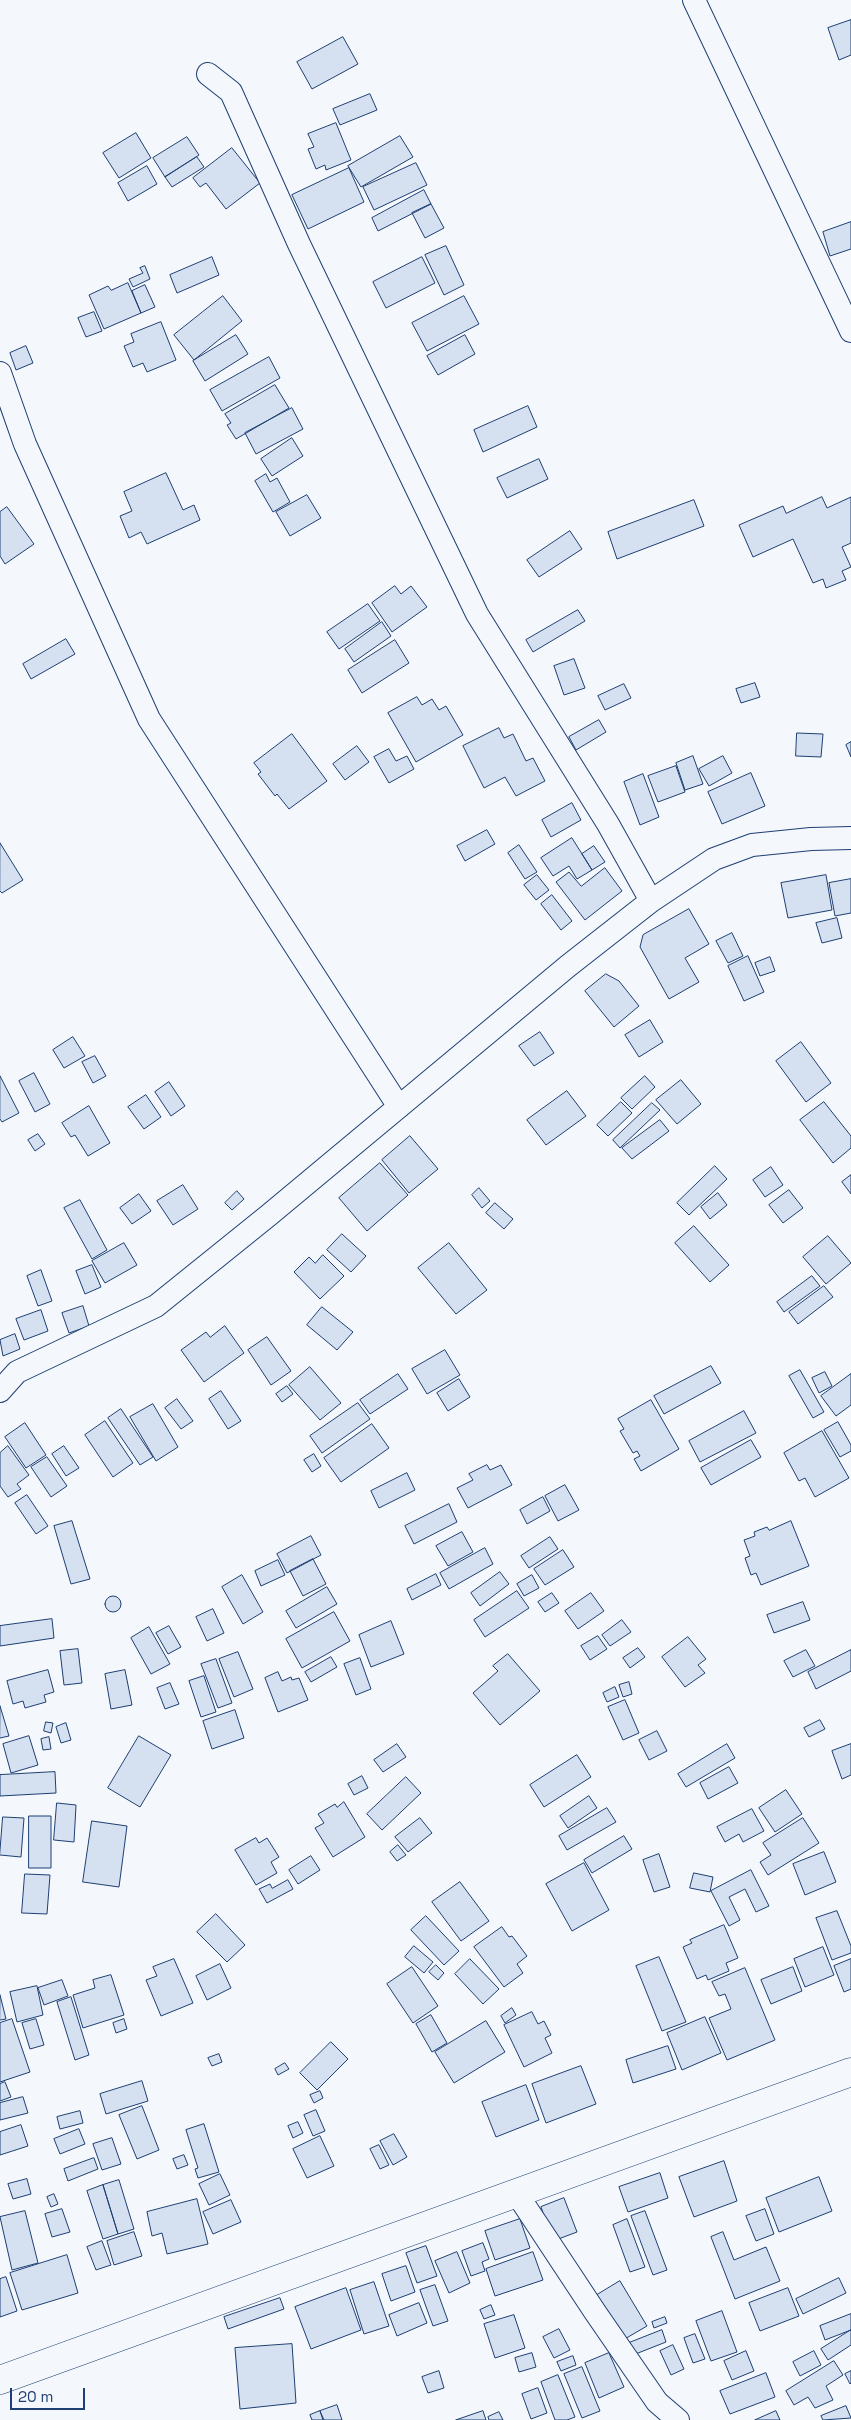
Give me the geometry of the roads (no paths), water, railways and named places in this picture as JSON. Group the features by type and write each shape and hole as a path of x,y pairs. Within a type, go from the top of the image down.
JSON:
{"main road":[{"path":"0,2380 851,2072"}],"street":[{"path":"694,0 851,331"},
{"path":"208,74 231,92 300,244 477,614 608,824 651,901"},
{"path":"0,373 25,444 149,719 398,1107"},
{"path":"0,1391 17,1372 156,1306 568,966 651,901 714,859 752,845 811,839 851,838"},
{"path":"517,2194 594,2312 657,2402 678,2420"}]}
